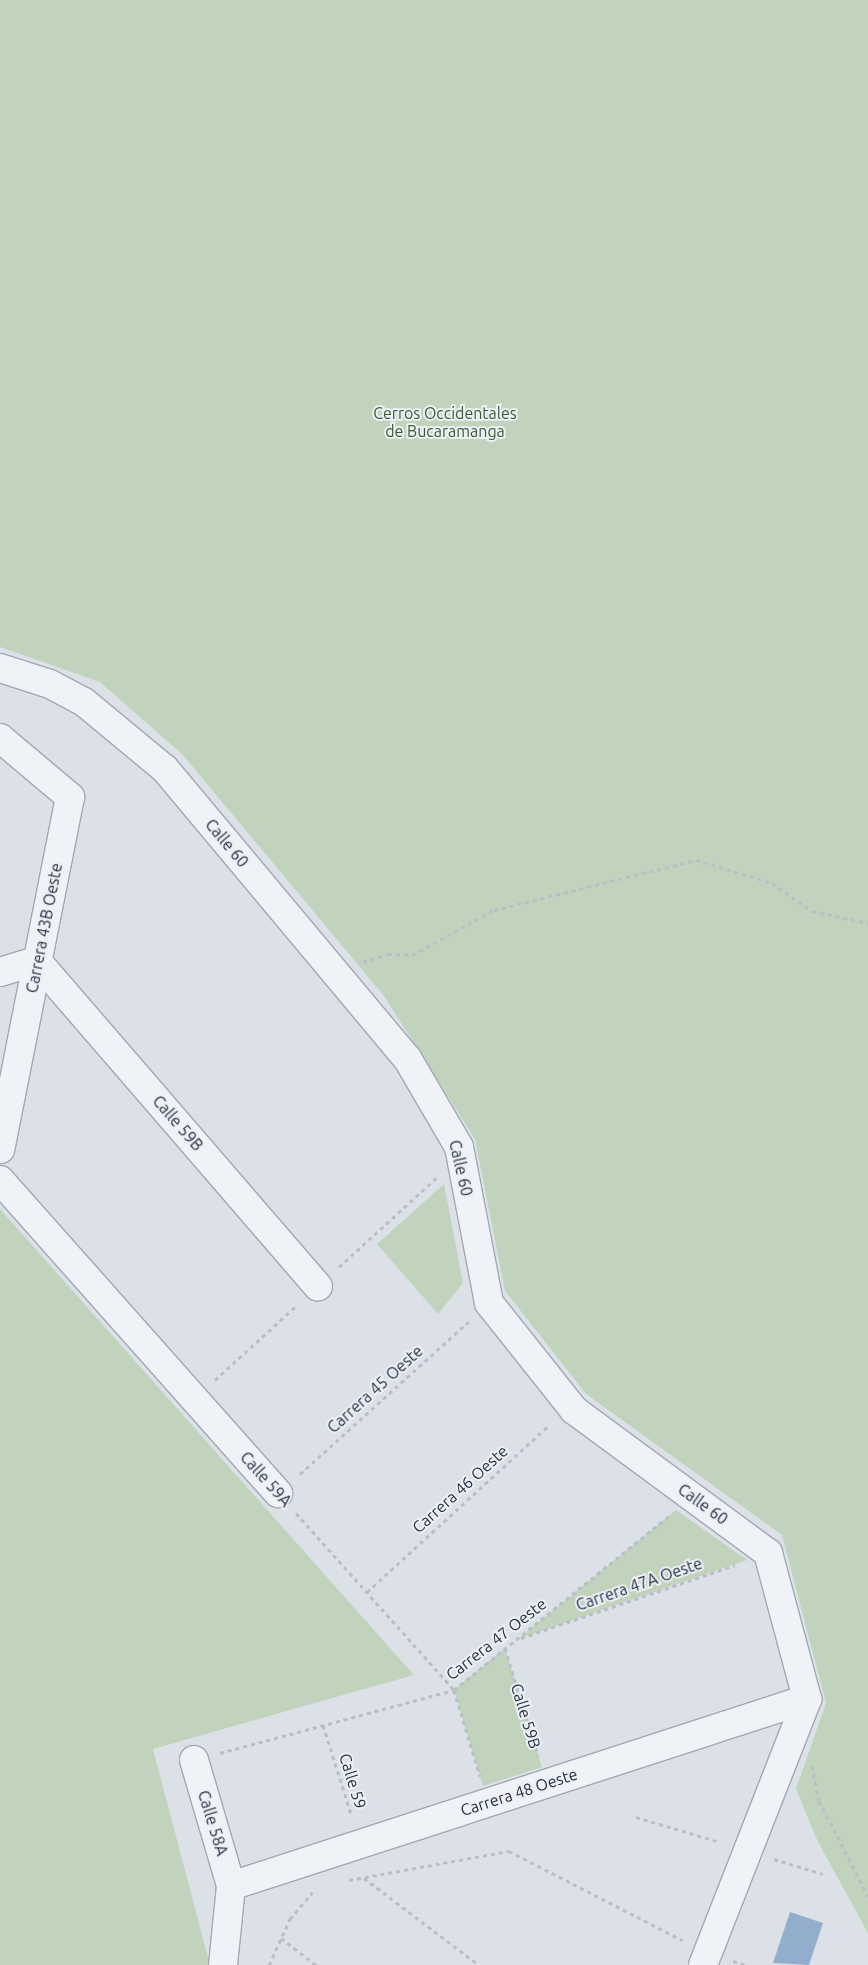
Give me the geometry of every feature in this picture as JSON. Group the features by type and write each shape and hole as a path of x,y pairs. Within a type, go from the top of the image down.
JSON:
{"street":[{"name":"Calle 60","path":"0,668 50,684 84,702 138,743 165,769 408,1058 454,1135 488,1303 570,1406 768,1553"},
{"name":"Carrera 43B Oeste","path":"0,738 70,797 0,1150"},
{"path":"0,972 38,961"},
{"name":"Calle 59B","path":"38,961 318,1286"},
{"name":"Calle 59A","path":"0,1180 278,1493"},
{"path":"706,1959 807,1699 768,1553"},
{"name":"Carrera 48 Oeste","path":"231,1886 807,1699"},
{"name":"Calle 58A","path":"194,1760 231,1886"},
{"path":"223,1965 231,1886"}],"path":[{"path":"339,976 388,954 412,955 494,910 696,860 772,883 812,911 868,923"},
{"name":"Carrera 45 Oeste","path":"278,1493 488,1303"},
{"name":"Carrera 46 Oeste","path":"366,1592 570,1406"},
{"name":"Calle 59A","path":"278,1493 454,1690 488,1802"},
{"name":"Carrera 47 Oeste","path":"194,1760 454,1690 693,1497"},
{"name":"Carrera 47A Oeste","path":"518,1638 768,1553"},
{"name":"Calle 59B","path":"505,1648 547,1783"},
{"name":"Calle 59","path":"323,1725 360,1844"},
{"path":"812,1763 819,1801 868,1896"},
{"path":"338,1882 509,1852 706,1959 745,1965"},
{"path":"364,1878 479,1965"},
{"path":"269,1965 281,1938 308,1894 322,1887"},
{"path":"281,1938 316,1965"}],"green space":[{"name":"Cerros Occidentales de Bucaramanga","path":"0,0 868,0 868,1933 818,1842 796,1789 826,1703 782,1535 586,1394 505,1291 475,1139 384,996 182,754 100,682 0,647"},
{"path":"444,1184 463,1283 438,1314 377,1244"},
{"path":"0,1209 414,1675 153,1749 210,1965 0,1965"},
{"path":"676,1510 747,1560 518,1639"},
{"path":"505,1648 542,1767 483,1786 454,1690"}],"water":[{"path":"790,1912 823,1923 809,1965 773,1963"}]}
